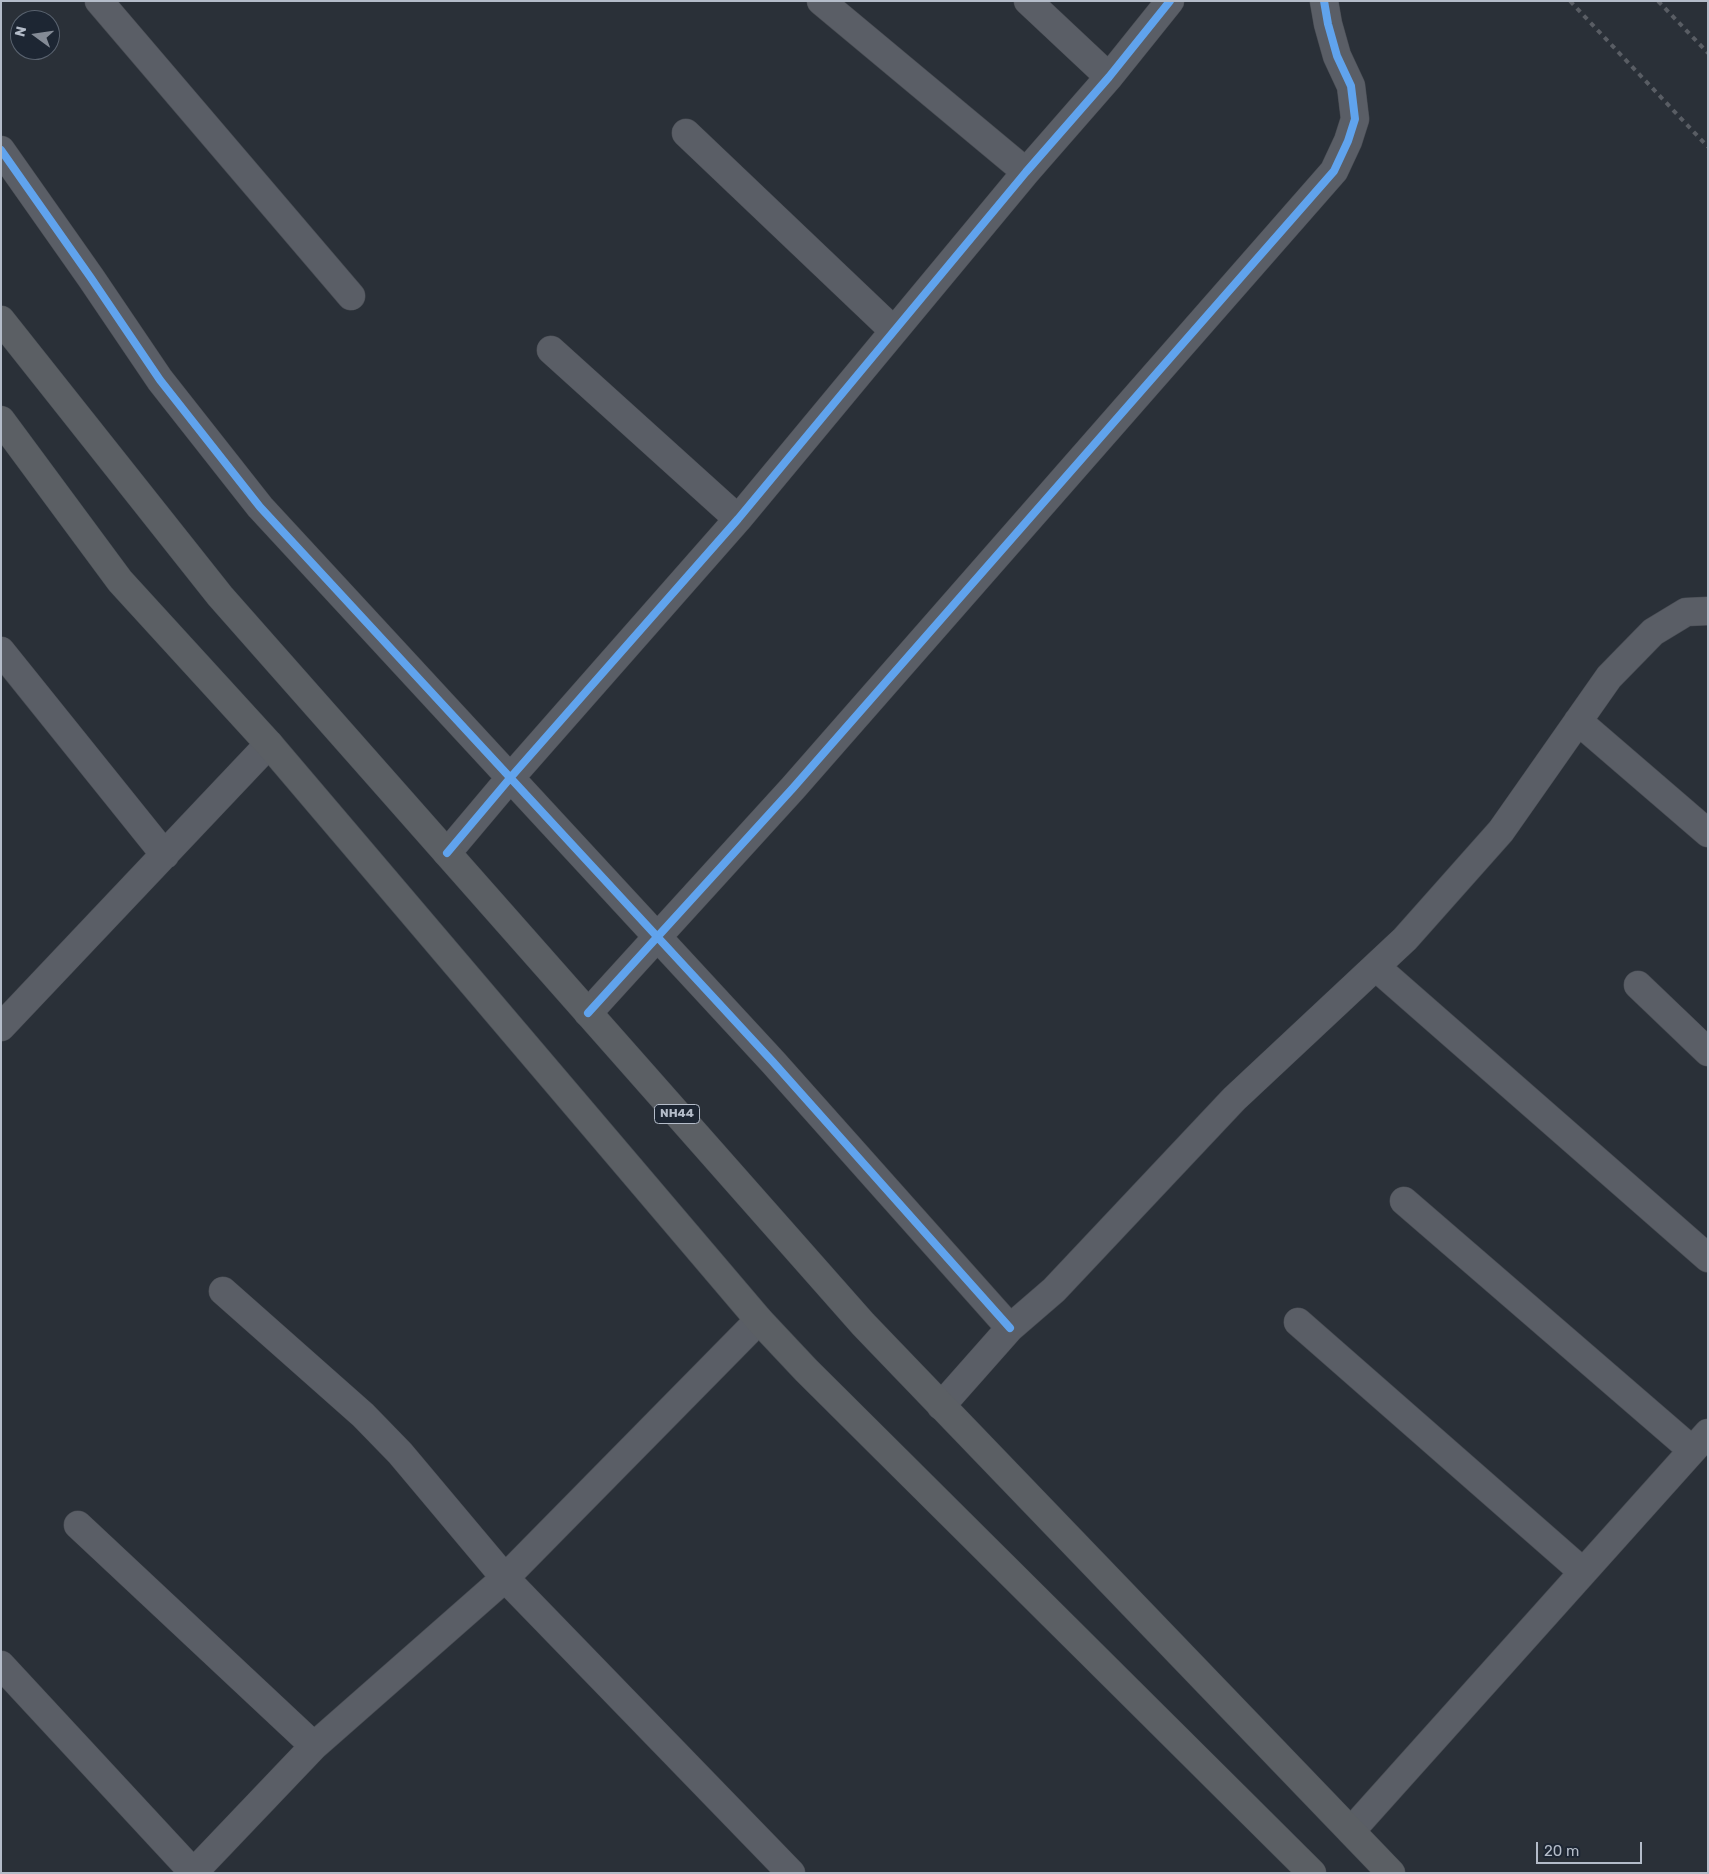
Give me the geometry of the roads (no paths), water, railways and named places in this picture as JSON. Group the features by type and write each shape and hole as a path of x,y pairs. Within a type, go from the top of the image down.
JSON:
{"highway":[{"name":"NH44","path":"1,320 220,596 863,1324 1391,1873"},
{"path":"1,420 120,581 270,744 759,1320 827,1391 1312,1873"}],"street":[{"path":"99,1 351,296"},
{"path":"821,1 1026,172"},
{"path":"1028,1 1109,77"},
{"path":"447,852 510,777 738,519 1026,172 1109,77 1170,1"},
{"path":"588,1013 793,788 1334,171 1348,141 1354,119 1351,86 1337,56 1324,1"},
{"path":"686,133 894,331"},
{"path":"1,150 160,380 260,507 773,1062 1010,1328"},
{"path":"551,350 738,519"},
{"path":"941,1406 1010,1328 1054,1290 1234,1099 1405,938 1501,831 1610,677 1653,632 1686,612 1708,611"},
{"path":"5,664 165,855"},
{"path":"1578,721 1708,833"},
{"path":"1,1027 270,744"},
{"path":"1376,967 1708,1258"},
{"path":"1638,984 1708,1052"},
{"path":"1351,1831 1700,1442 1404,1200"},
{"path":"223,1291 363,1414 400,1453 505,1578 792,1873"},
{"path":"1,1665 193,1872 314,1746 505,1578 759,1320"},
{"path":"1298,1322 1583,1572"},
{"path":"78,1525 314,1746"}],"railway":[{"path":"1570,1 1708,147"},
{"path":"1658,1 1708,53"}]}
